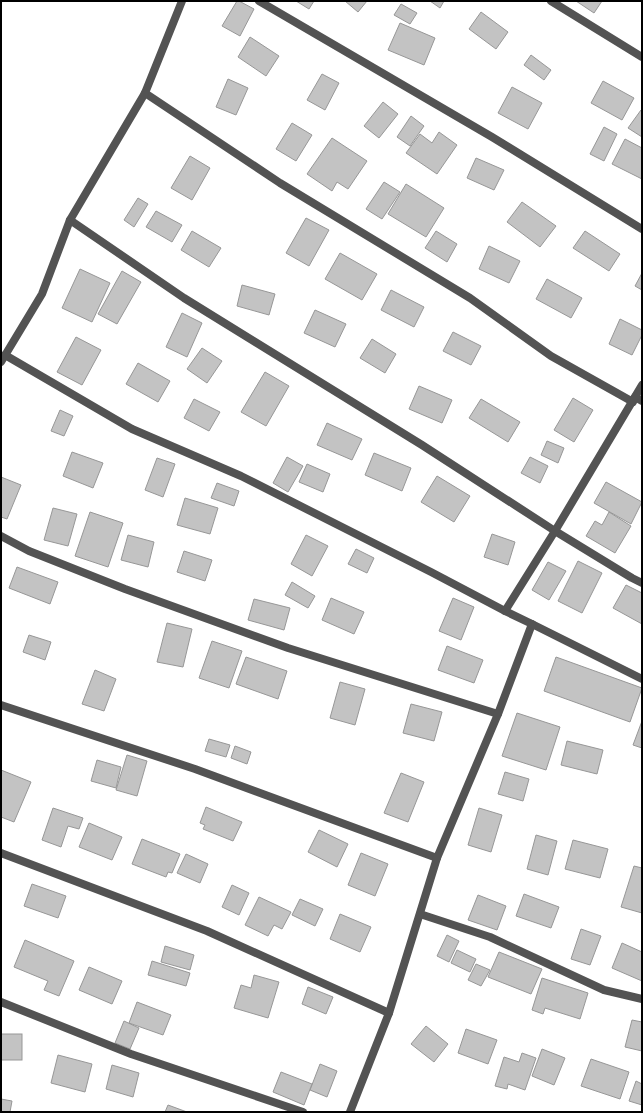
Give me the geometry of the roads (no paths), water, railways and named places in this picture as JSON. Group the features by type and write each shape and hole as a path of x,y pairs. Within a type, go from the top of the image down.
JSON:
{"street":[{"path":"182,1 145,93 70,220 42,294 3,359 132,429 241,476 505,611 642,679"},
{"path":"259,1 492,137 642,229"},
{"path":"551,1 642,57"},
{"path":"145,93 280,183 470,298 551,356 637,400"},
{"path":"70,220 184,298 422,445 555,531 642,583"},
{"path":"505,611 637,400 642,385"},
{"path":"1,536 29,551 125,589 288,648 498,714"},
{"path":"350,1112 389,1013 437,858 498,714 532,624"},
{"path":"1,705 195,768 437,858"},
{"path":"1,853 207,931 389,1013"},
{"path":"420,914 490,937 604,990 642,999"},
{"path":"1,1002 131,1054 303,1112"}]}
